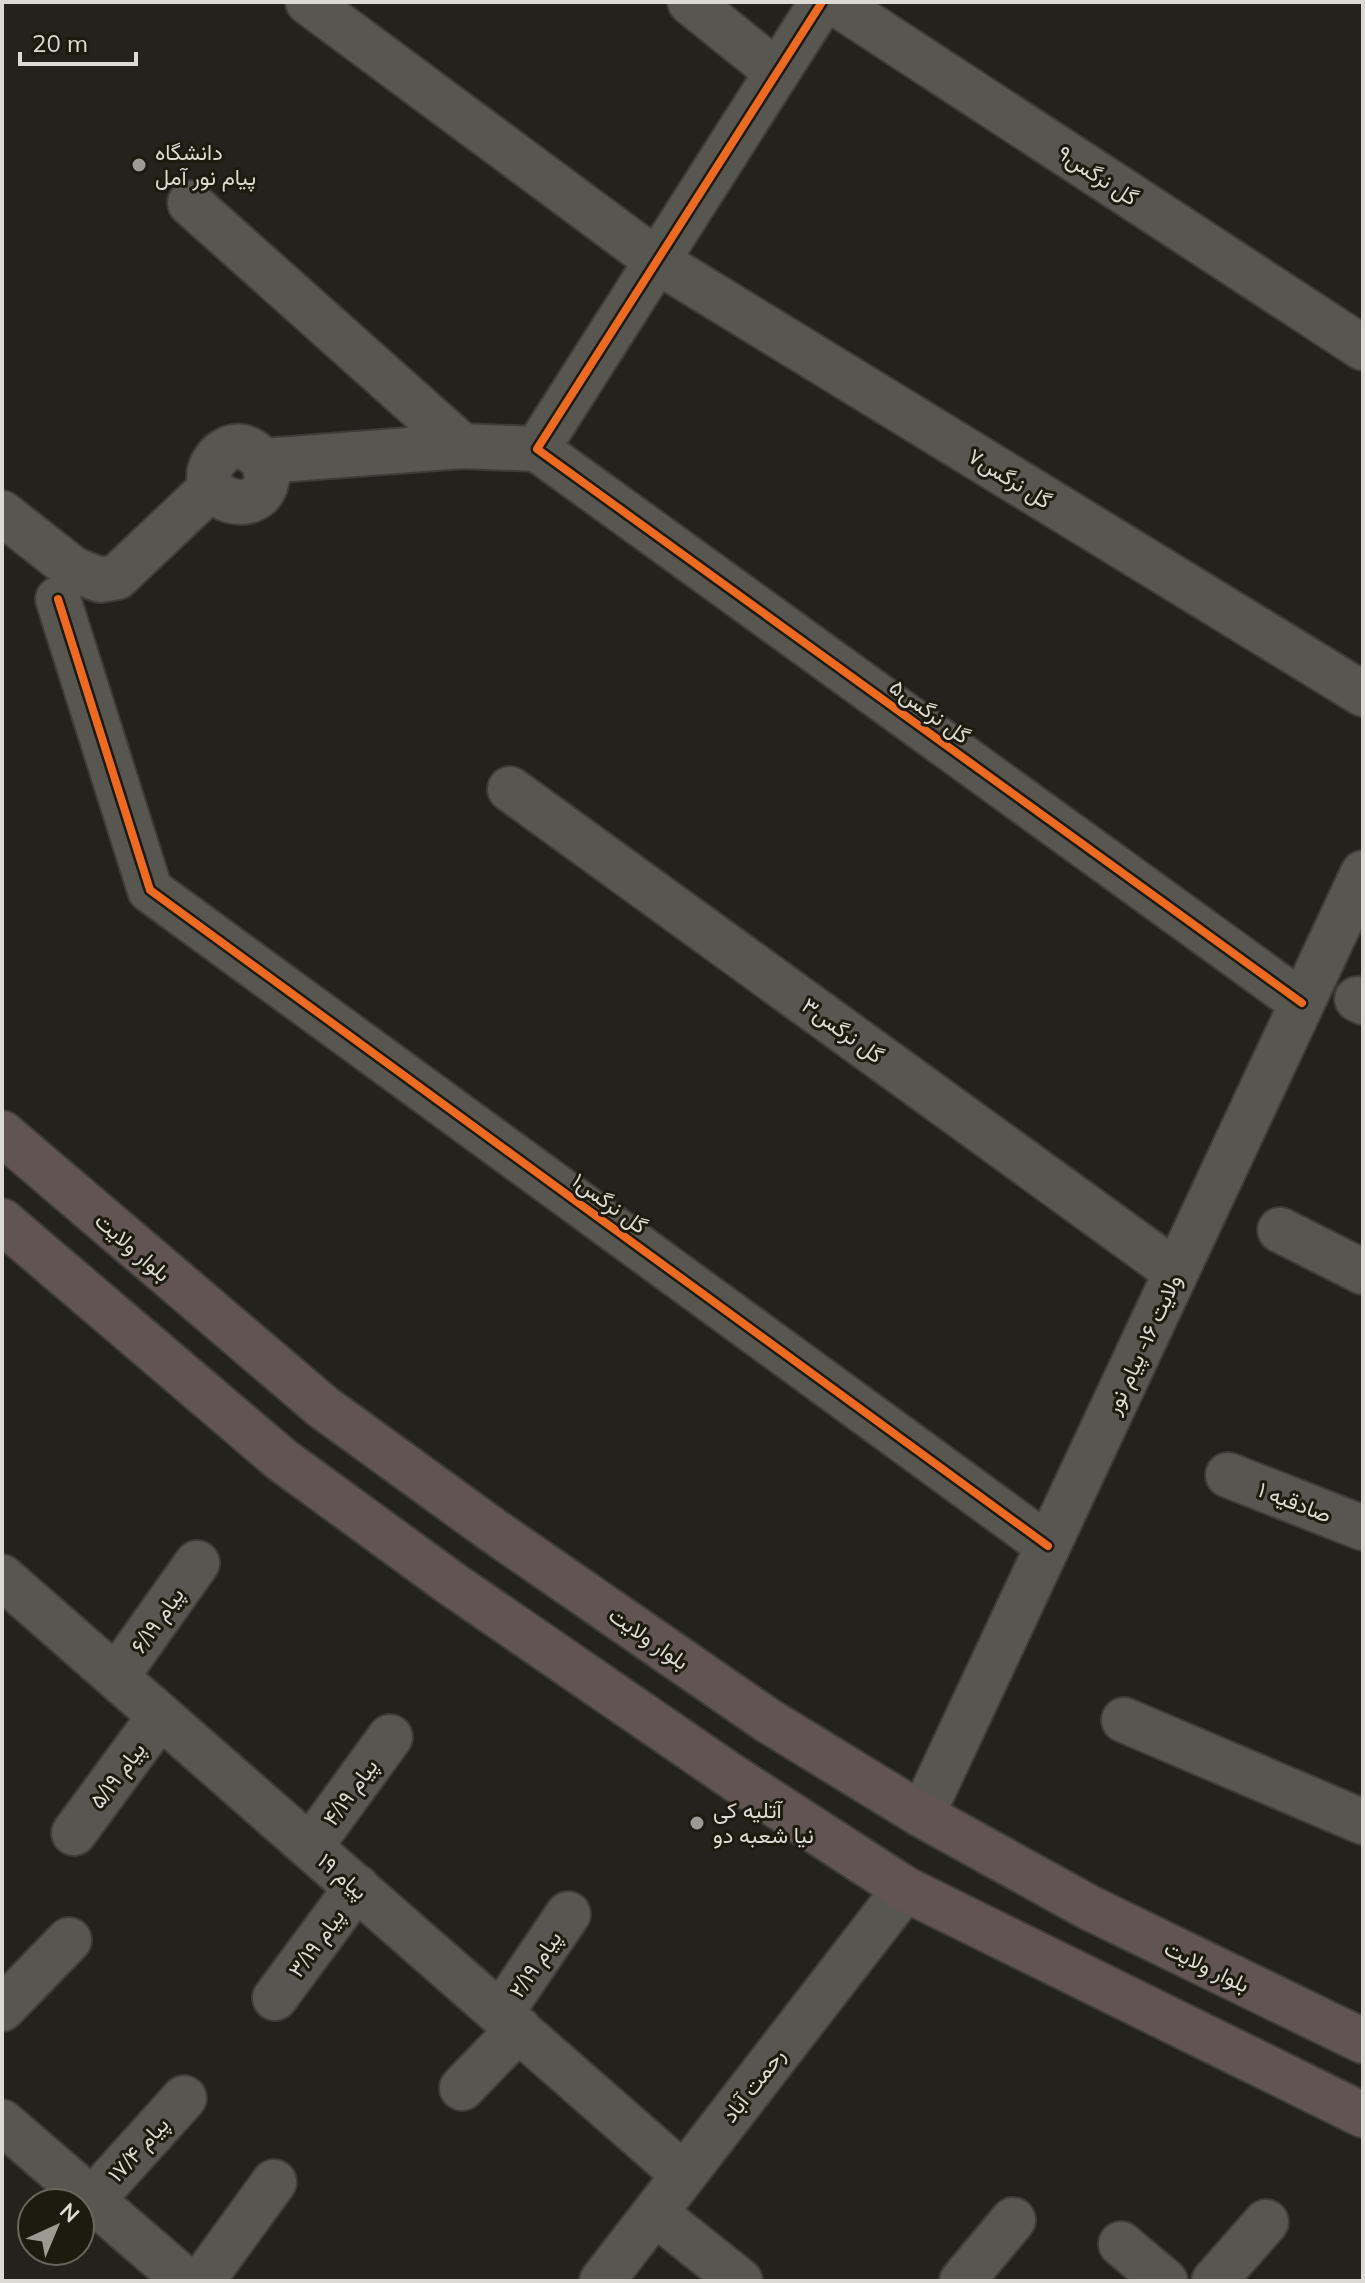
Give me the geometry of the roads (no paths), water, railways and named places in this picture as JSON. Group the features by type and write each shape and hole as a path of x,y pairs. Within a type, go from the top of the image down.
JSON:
{"main road":[{"name":"بلوار ولایت","path":"2,1133 323,1407 491,1529 767,1720 922,1815 1088,1907 1363,2041"},
{"path":"2,1221 282,1460 465,1593 731,1776 905,1889 1363,2115"},
{"path":"1029,1951 1117,1966 1234,2020 1250,2015 1254,2005 1235,1979"},
{"path":"1322,2095 1302,2060 1312,2048 1332,2050 1363,2066"}],"street":[{"name":"گل نرگس۷","path":"308,2 657,261 1363,694"},
{"path":"690,2 777,72"},
{"path":"2,513 73,569 100,580 117,577 212,487 210,470 218,454 234,446 251,449 264,461 462,446 537,449 822,2"},
{"name":"گل نرگس۹","path":"834,2 1363,348"},
{"path":"190,203 462,446"},
{"name":"گل نرگس۵","path":"537,449 1302,1003"},
{"name":"گل نرگس۱","path":"58,599 150,890 1048,1546"},
{"name":"گل نرگس۳","path":"510,789 1176,1272"},
{"name":"ولایت ۱۶- پیام نور","path":"922,1815 1363,873"},
{"path":"1280,1230 1363,1272"},
{"name":"صادقیه ۱","path":"1228,1475 1363,1528"},
{"name":"پیام ۶/۱۹","path":"116,1677 197,1563"},
{"name":"پیام ۱۹","path":"2,1577 684,2175"},
{"name":"پیام ۵/۱۹","path":"74,1833 160,1716"},
{"path":"1124,1720 1363,1822"},
{"name":"پیام ۴/۱۹","path":"310,1847 390,1737"},
{"name":"پیام ۳/۱۹","path":"275,1998 357,1887"},
{"name":"رحمت آباد","path":"602,2281 905,1889"},
{"name":"پیام ۲/۱۹","path":"462,2088 510,2021 568,1914"},
{"path":"2,2009 69,1940"},
{"name":"پیام ۱۷/۴","path":"96,2196 184,2098"},
{"path":"2,2122 77,2187"},
{"path":"202,2281 274,2182"},
{"path":"96,2204 163,2274"},
{"path":"655,2213 740,2281"},
{"path":"962,2281 1013,2220"},
{"path":"1214,2281 1266,2222"},
{"path":"1121,2244 1165,2281"}],"place":[{"name":"دانشگاه پیام نور آمل","path":"139,165"},
{"name":"آتلیه کی نیا شعبه دو","path":"697,1823"}]}
